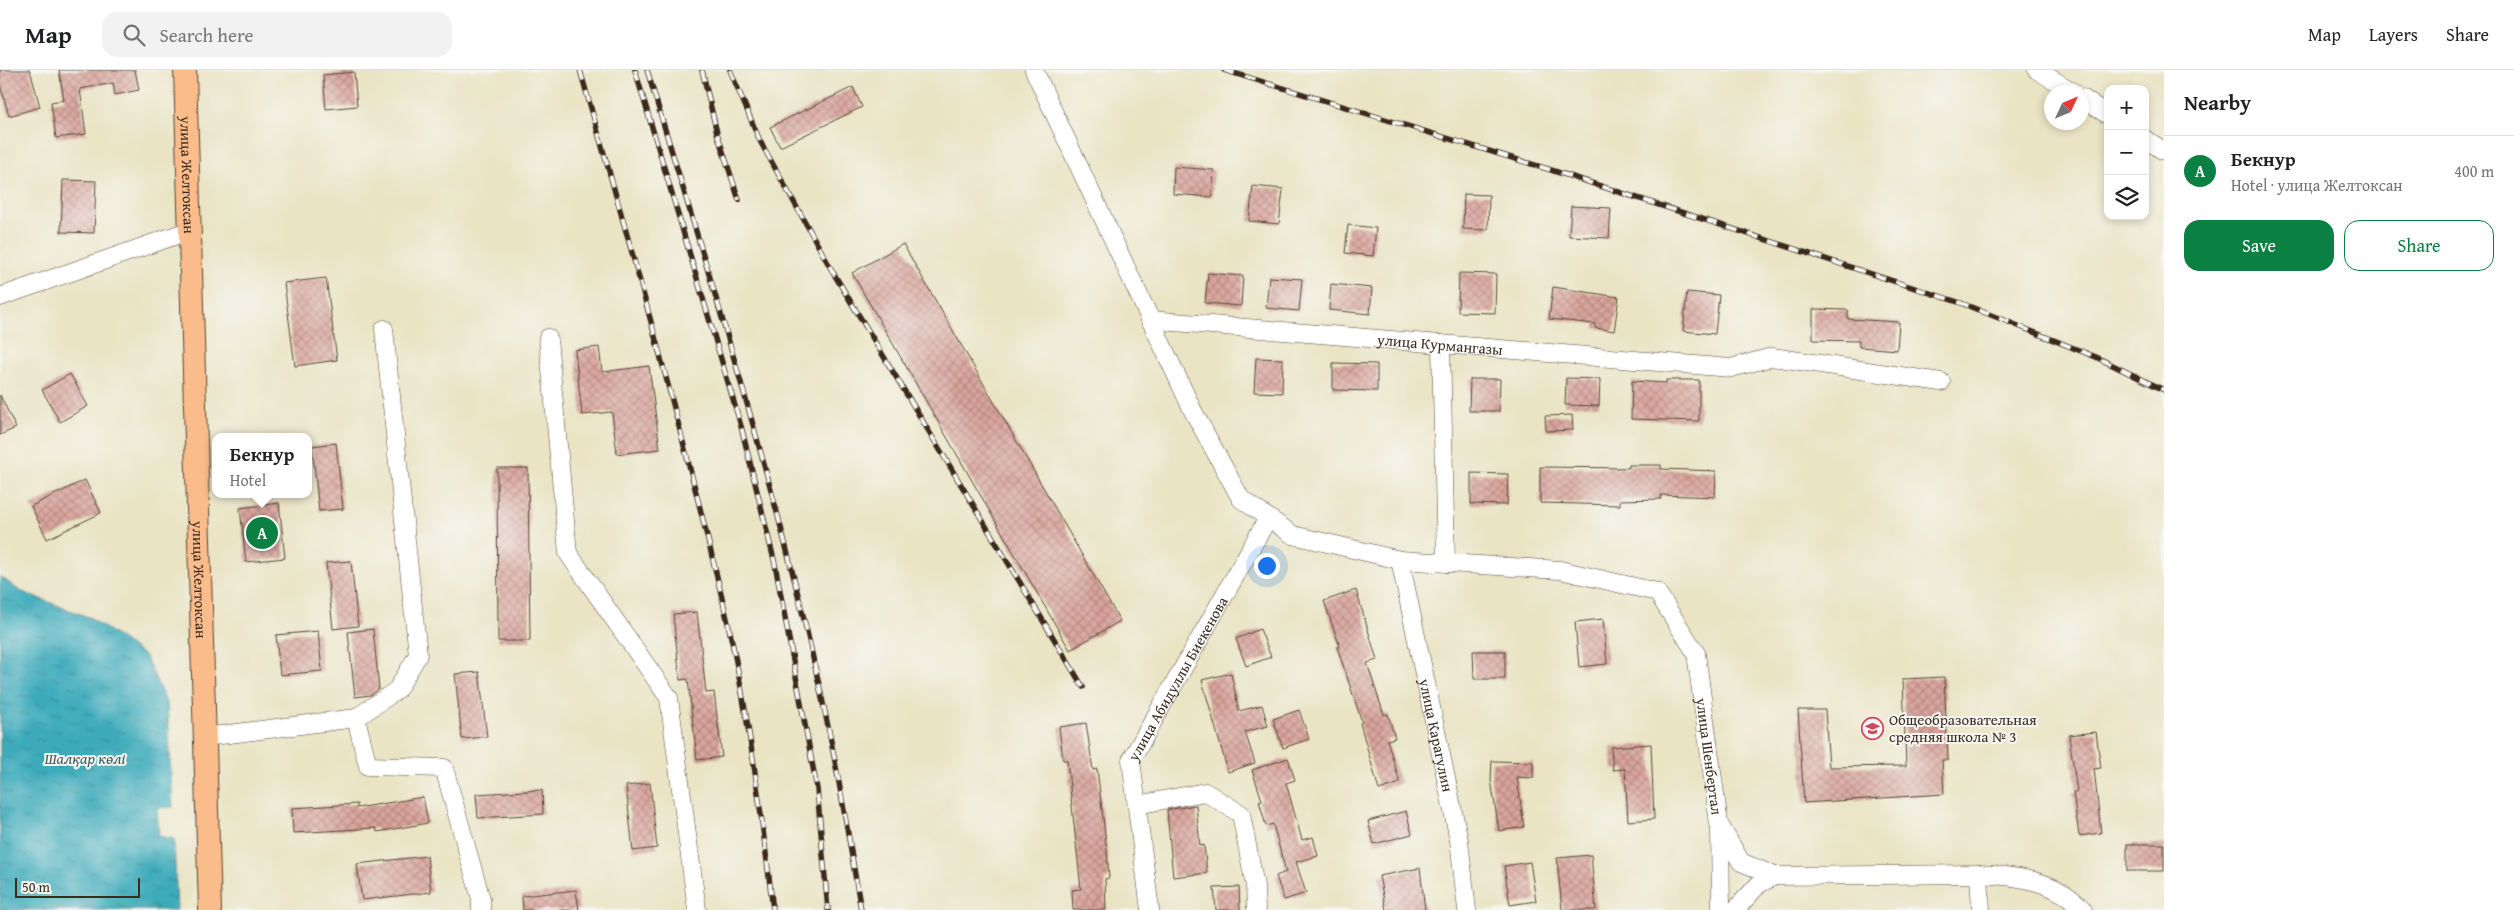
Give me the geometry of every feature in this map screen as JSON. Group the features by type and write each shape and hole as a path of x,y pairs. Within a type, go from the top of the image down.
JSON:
{"main road":[{"name":"улица Желтоксан","path":"185,70 210,910"}],"street":[{"name":"улица Шенбертал","path":"1034,70 1193,412 1241,499 1293,535 1400,560 1560,570 1657,592 1696,653 1720,824 1741,862 1775,876 1979,874 2006,876 2047,884 2083,910"},
{"path":"2037,70 2062,85"},
{"path":"2089,103 2104,112"},
{"path":"2149,142 2164,151"},
{"path":"0,297 190,230"},
{"name":"улица Курмангазы","path":"1150,320 1731,368 1772,358 1941,382"},
{"path":"205,737 356,718 397,690 418,655 384,329"},
{"path":"548,338 568,553 669,698 697,910"},
{"path":"1442,344 1446,563"},
{"name":"улица Абидуллы Биекенова","path":"1150,910 1131,760 1268,518"},
{"name":"улица Карагулин","path":"1400,560 1459,840 1467,910"},
{"path":"356,718 368,766 444,768 481,899 482,910"},
{"path":"1137,805 1205,792 1241,814 1255,886 1256,910"},
{"path":"1720,824 1721,910"},
{"path":"1979,874 1980,910"},
{"path":"1735,910 1759,884 1775,876"}],"water":[{"name":"Шалқар көлі","path":"0,576 20,591 91,618 145,656 167,704 173,807 157,808 159,836 174,839 177,910 0,910"}],"building":[{"path":"0,70 30,70 40,107 9,116 0,84"},
{"path":"59,70 135,70 139,90 115,95 113,83 80,89 86,134 56,138 51,102 64,100"},
{"path":"354,72 357,106 326,109 323,75"},
{"path":"853,87 862,107 780,147 770,127"},
{"path":"1174,167 1214,170 1212,197 1173,194"},
{"path":"63,180 96,181 94,233 61,232"},
{"path":"1253,186 1283,189 1279,224 1249,221"},
{"path":"1464,194 1489,195 1488,230 1463,229"},
{"path":"1571,206 1611,208 1609,238 1569,236"},
{"path":"1348,225 1376,228 1373,256 1345,253"},
{"path":"903,244 1120,621 1070,650 852,273"},
{"path":"1208,273 1243,276 1241,306 1205,303"},
{"path":"1459,273 1496,274 1495,313 1458,312"},
{"path":"1269,277 1302,279 1299,311 1266,308"},
{"path":"326,278 337,360 295,366 284,283"},
{"path":"1331,284 1372,288 1370,314 1329,310"},
{"path":"1553,287 1619,297 1614,331 1595,328 1595,324 1549,319"},
{"path":"1687,292 1719,295 1715,334 1683,331"},
{"path":"1813,309 1848,310 1848,319 1899,322 1897,350 1859,347 1859,341 1813,340"},
{"path":"599,347 602,372 649,366 660,449 617,454 612,412 582,415 575,350"},
{"path":"1256,358 1283,359 1282,393 1254,392"},
{"path":"1333,363 1377,364 1377,391 1333,390"},
{"path":"70,374 88,406 60,422 42,390"},
{"path":"1566,378 1600,379 1599,406 1565,405"},
{"path":"1470,379 1500,379 1499,411 1469,411"},
{"path":"1666,380 1699,380 1699,421 1631,419 1632,381 1666,383"},
{"path":"0,395 16,428 0,435"},
{"path":"1572,415 1573,430 1546,431 1545,416"},
{"path":"336,443 343,509 319,511 312,446"},
{"path":"1629,465 1661,465 1661,469 1716,471 1715,497 1661,495 1661,499 1620,500 1620,505 1540,503 1540,467 1629,468"},
{"path":"497,468 528,468 530,641 498,641"},
{"path":"1471,473 1508,474 1507,505 1471,504"},
{"path":"85,480 101,513 47,539 31,506"},
{"path":"279,503 285,558 246,562 240,508"},
{"path":"351,561 358,626 333,629 326,563"},
{"path":"1356,590 1377,660 1367,663 1384,715 1388,714 1395,738 1387,740 1400,783 1379,790 1360,723 1362,722 1324,601"},
{"path":"697,612 706,693 714,692 722,757 697,760 688,679 680,680 673,614"},
{"path":"1603,619 1607,664 1579,667 1575,622"},
{"path":"373,629 379,689 371,695 355,697 348,632"},
{"path":"1260,629 1271,657 1246,666 1236,639"},
{"path":"318,631 322,671 280,675 276,635"},
{"path":"1473,651 1505,651 1505,679 1474,679"},
{"path":"479,672 487,737 462,739 455,674"},
{"path":"1231,673 1239,711 1262,705 1268,726 1245,732 1255,763 1228,772 1202,680"},
{"name":"Общеобразовательная средняя школа № 3","path":"1944,677 1948,760 1942,760 1944,794 1804,803 1798,710 1825,710 1829,767 1906,766 1903,679"},
{"path":"1299,710 1309,739 1283,748 1273,719"},
{"path":"1086,723 1093,770 1097,769 1107,851 1109,878 1105,879 1106,910 1073,910 1072,890 1081,889 1067,760 1063,760 1059,727"},
{"path":"2096,732 2101,768 2094,769 2101,833 2079,836 2073,792 2077,792 2069,735"},
{"path":"1651,744 1654,819 1628,821 1625,769 1613,770 1611,747"},
{"path":"1288,758 1295,780 1286,783 1302,840 1313,837 1318,856 1296,862 1306,893 1284,900 1276,876 1286,872 1273,824 1266,826 1259,801 1262,800 1252,770"},
{"path":"1492,761 1533,762 1533,778 1517,777 1524,827 1499,831 1491,780"},
{"path":"650,783 657,848 633,851 626,786"},
{"path":"542,790 543,814 478,818 476,794"},
{"path":"423,797 428,823 377,832 376,828 293,833 292,808 357,804 357,808"},
{"path":"1196,805 1200,846 1204,845 1207,873 1173,877 1167,810"},
{"path":"1406,811 1412,834 1374,844 1368,821"},
{"path":"2127,844 2164,844 2164,871 2127,871"},
{"path":"1591,855 1596,910 1562,910 1557,858"},
{"path":"427,856 431,892 362,900 357,864"},
{"path":"1530,862 1536,901 1510,905 1504,866"},
{"path":"1420,868 1425,910 1386,910 1379,876"},
{"path":"1239,887 1240,910 1216,910 1214,888"},
{"path":"576,890 579,910 523,910 522,896"}],"railway":[{"path":"580,70 656,339 692,474 725,610 747,722 759,797 773,910"},
{"path":"635,70 741,426 775,564 817,789 828,910"},
{"path":"647,70 744,392 788,554 831,741 861,910"},
{"path":"702,70 717,133 739,200"},
{"path":"730,70 760,141 834,274 1083,687"},
{"path":"1224,70 1551,170 1961,303 2096,357 2164,390"}],"place":[{"name":"Бекнур","path":"262,533"},
{"name":"Общеобразовательная средняя школа № 3","path":"1873,728"}]}
